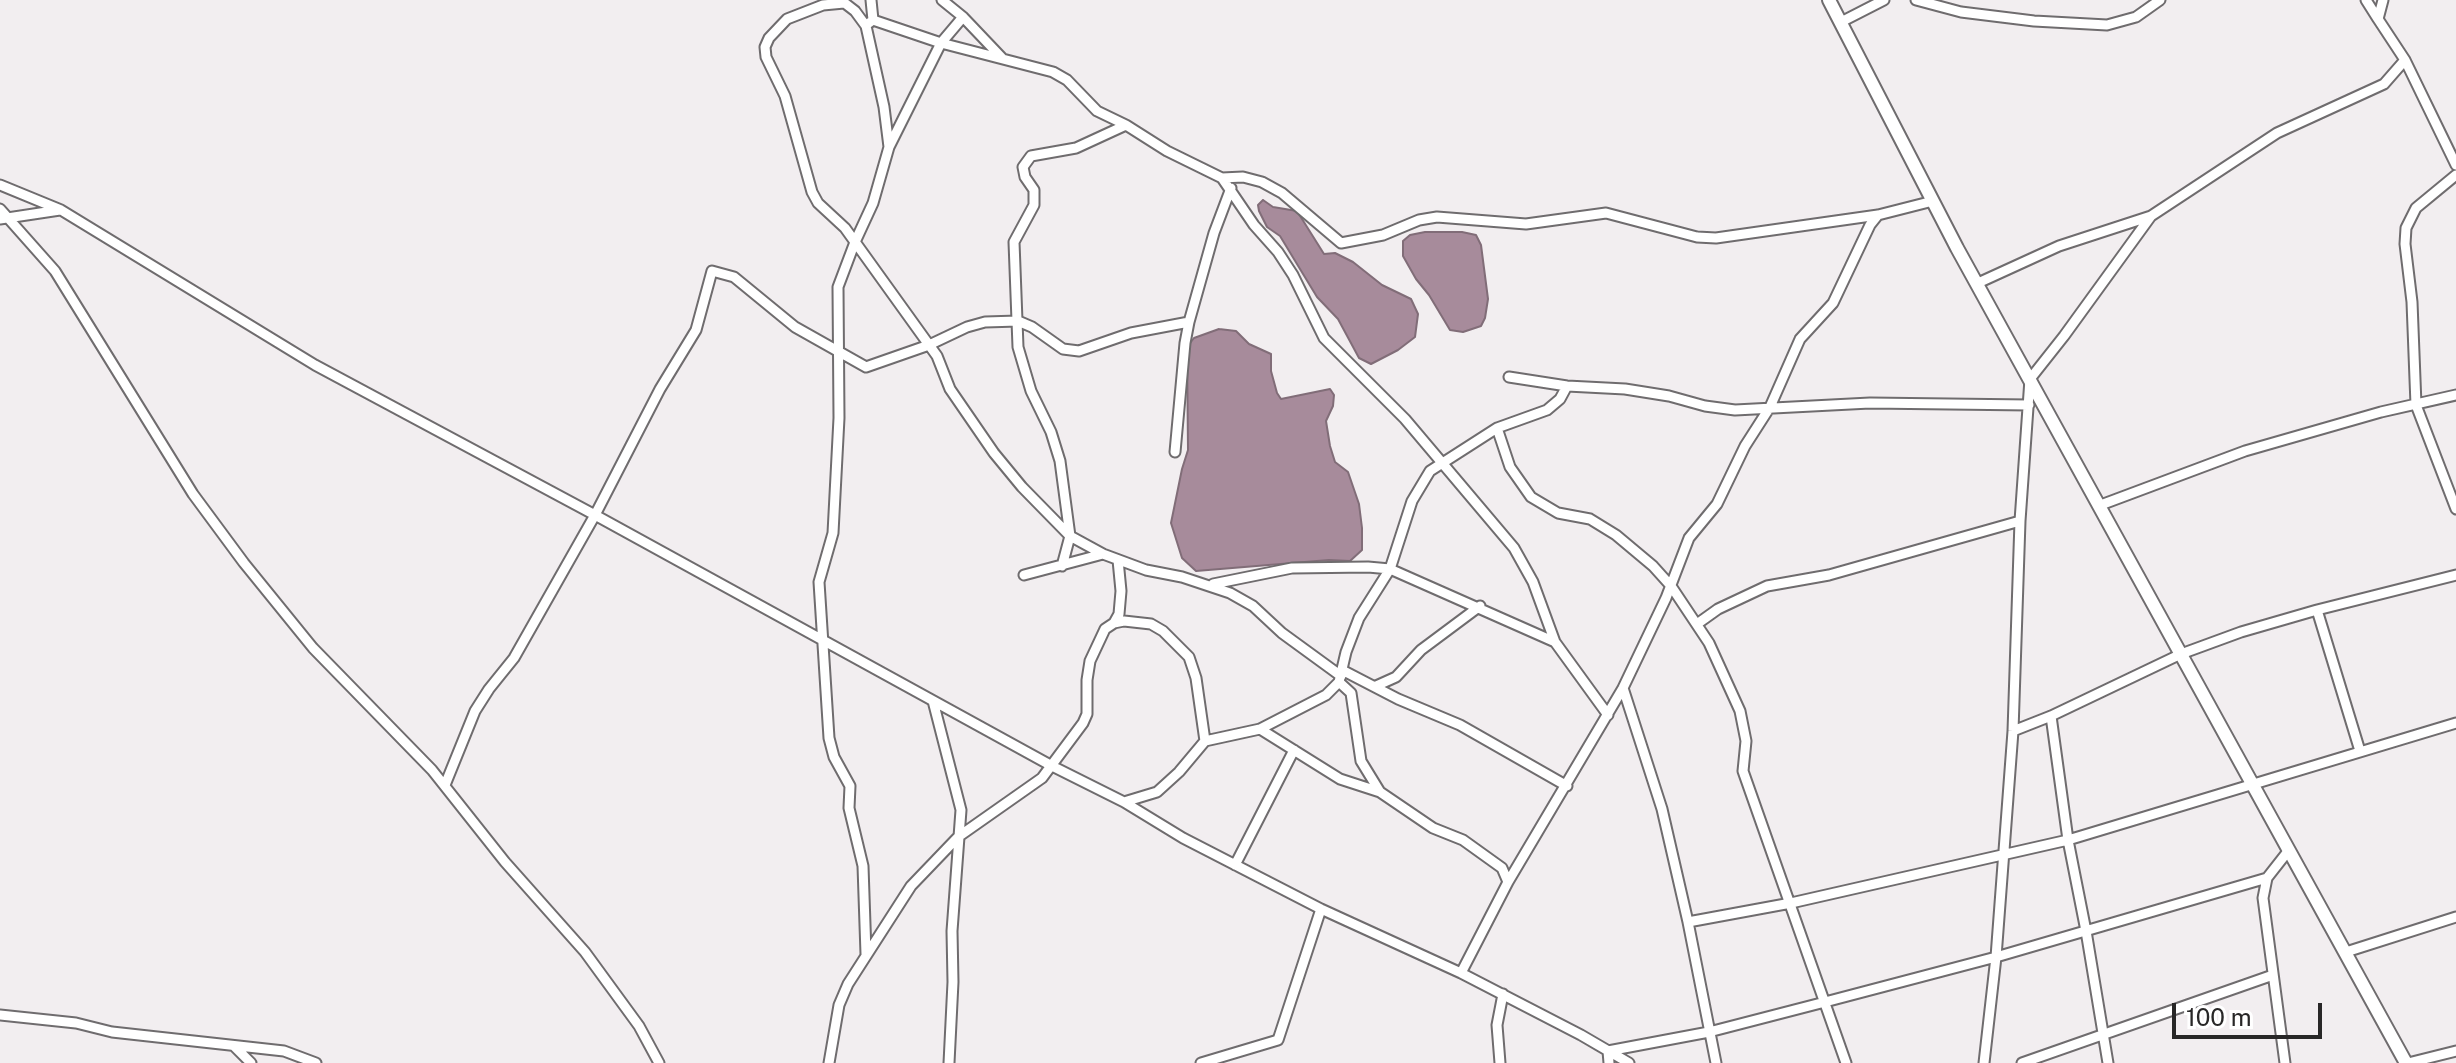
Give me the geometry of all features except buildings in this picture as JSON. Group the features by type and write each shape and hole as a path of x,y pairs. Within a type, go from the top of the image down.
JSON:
{"main road":[{"path":"1829,0 1933,201 2098,506 2407,1063"}],"street":[{"path":"871,0 869,23 889,147"},
{"path":"942,0 1002,58"},
{"path":"1841,22 1884,0"},
{"path":"1916,0 1961,12 2034,21 2107,25 2136,17 2160,0"},
{"path":"2366,0 2405,60 2456,165"},
{"path":"2378,19 2383,0"},
{"path":"1567,786 1460,725 1398,699 1376,686 1341,676 1282,633 1253,606 1210,585 1118,560 1070,536 994,453 958,402 937,356 855,242 818,203 812,192 785,96 770,67 765,47 769,38 787,19 800,12 842,2 869,23 1053,72 1067,80 1097,111 1167,151 1222,178 1262,182 1282,193 1341,243 1383,235 1419,220 1437,217 1526,224 1606,213 1697,237 1716,238 1878,215 1933,201"},
{"path":"866,954 863,866 849,808 850,786 831,749 819,582 833,533 839,418 838,287 873,203 889,147 941,43 963,17"},
{"path":"1978,283 2059,246 2151,216 2277,133 2384,84 2405,60"},
{"path":"1062,566 1070,536 1060,461 1051,432 1026,377 1018,347 1014,242 1034,205 1034,190 1023,172 1025,162 1031,156 1076,148 1126,125"},
{"path":"2456,175 2416,208 2406,228 2405,244 2412,302 2416,405 2456,509"},
{"path":"1222,178 1286,264 1324,338 1405,419 1514,548 1533,582 1555,642 1608,715"},
{"path":"1175,452 1189,322 1214,233 1235,178"},
{"path":"0,185 61,210 315,365 1235,865 1503,994 1629,1063"},
{"path":"0,209 4,218 55,271 193,494 244,563 313,648 445,785 505,862 585,952 616,991 659,1063"},
{"path":"4,218 61,210"},
{"path":"1461,973 1508,882 1623,688 1671,586 1689,538 1717,504 1745,446 1770,407 1800,339 1833,303 1870,225 1878,215"},
{"path":"1984,1063 1996,957 2013,731 2020,521 2030,379 2151,216"},
{"path":"445,785 475,711 514,658 595,515 660,389 696,330 712,271 734,277 795,327 866,367 977,324 1018,321 1063,349 1079,351 1131,333 1189,322"},
{"path":"1509,377 1567,386 1625,389 1735,410 1870,403 2029,405"},
{"path":"1124,802 1146,797 1167,784 1205,741 1260,729 1316,702 1341,676 1359,618 1390,569 1412,501 1430,471 1497,428 1547,410 1560,399 1567,386"},
{"path":"2098,506 2245,451 2456,395"},
{"path":"1497,428 1510,467 1531,497 1558,513 1590,519 1603,525 1653,566 1697,624 1740,711 1746,741 1743,771 1846,1063"},
{"path":"1697,624 1718,609 1767,586 1829,575 2020,521"},
{"path":"1024,575 1103,554"},
{"path":"1114,623 1120,604 1118,560"},
{"path":"1210,585 1292,568 1390,569 1422,585 1480,606 1555,642"},
{"path":"2013,731 2181,654 2241,632 2456,575"},
{"path":"1376,686 1396,677 1412,657 1480,606"},
{"path":"2317,610 2360,751"},
{"path":"829,1063 839,1005 866,954 911,886 958,837 1032,786 1052,766 1083,723 1087,714 1090,661 1105,629 1124,621 1151,624 1163,631 1189,657 1196,678 1205,741"},
{"path":"1341,676 1351,693 1361,761 1380,792"},
{"path":"1623,688 1662,809 1716,1063"},
{"path":"933,701 960,799 952,931 949,1063"},
{"path":"2051,716 2068,840 2108,1063"},
{"path":"1688,922 1791,903 2068,840 2456,723"},
{"path":"1260,729 1340,779 1380,792 1433,828 1463,840 1502,868 1508,882"},
{"path":"1235,865 1294,750"},
{"path":"2285,1063 2263,898 2267,878 2289,850"},
{"path":"1608,1051 1709,1032 1825,1002 1996,957 2267,878"},
{"path":"1201,1063 1278,1040 1321,909"},
{"path":"2346,952 2456,917"},
{"path":"2022,1063 2273,975"},
{"path":"1500,1063 1497,1025 1503,994"},
{"path":"0,1015 76,1023 112,1032 284,1051 316,1063"},
{"path":"233,1045 251,1063"},
{"path":"1608,1051 1609,1063"},
{"path":"2407,1063 2456,1051"}],"shaded area":[{"path":"1263,200 1273,207 1297,211 1324,254 1335,253 1353,262 1382,285 1411,299 1418,314 1415,337 1371,364 1359,358 1338,319 1317,297 1280,236 1267,227 1258,205"},
{"path":"1425,232 1476,235 1481,245 1488,299 1481,326 1463,332 1450,330 1416,279 1403,256 1403,241 1410,235"},
{"path":"1219,329 1236,331 1249,344 1271,354 1271,371 1281,399 1330,389 1334,395 1326,421 1330,446 1335,462 1348,472 1359,504 1362,528 1362,550 1350,561 1196,571 1182,558 1171,523 1188,450 1187,347 1194,338"}]}
